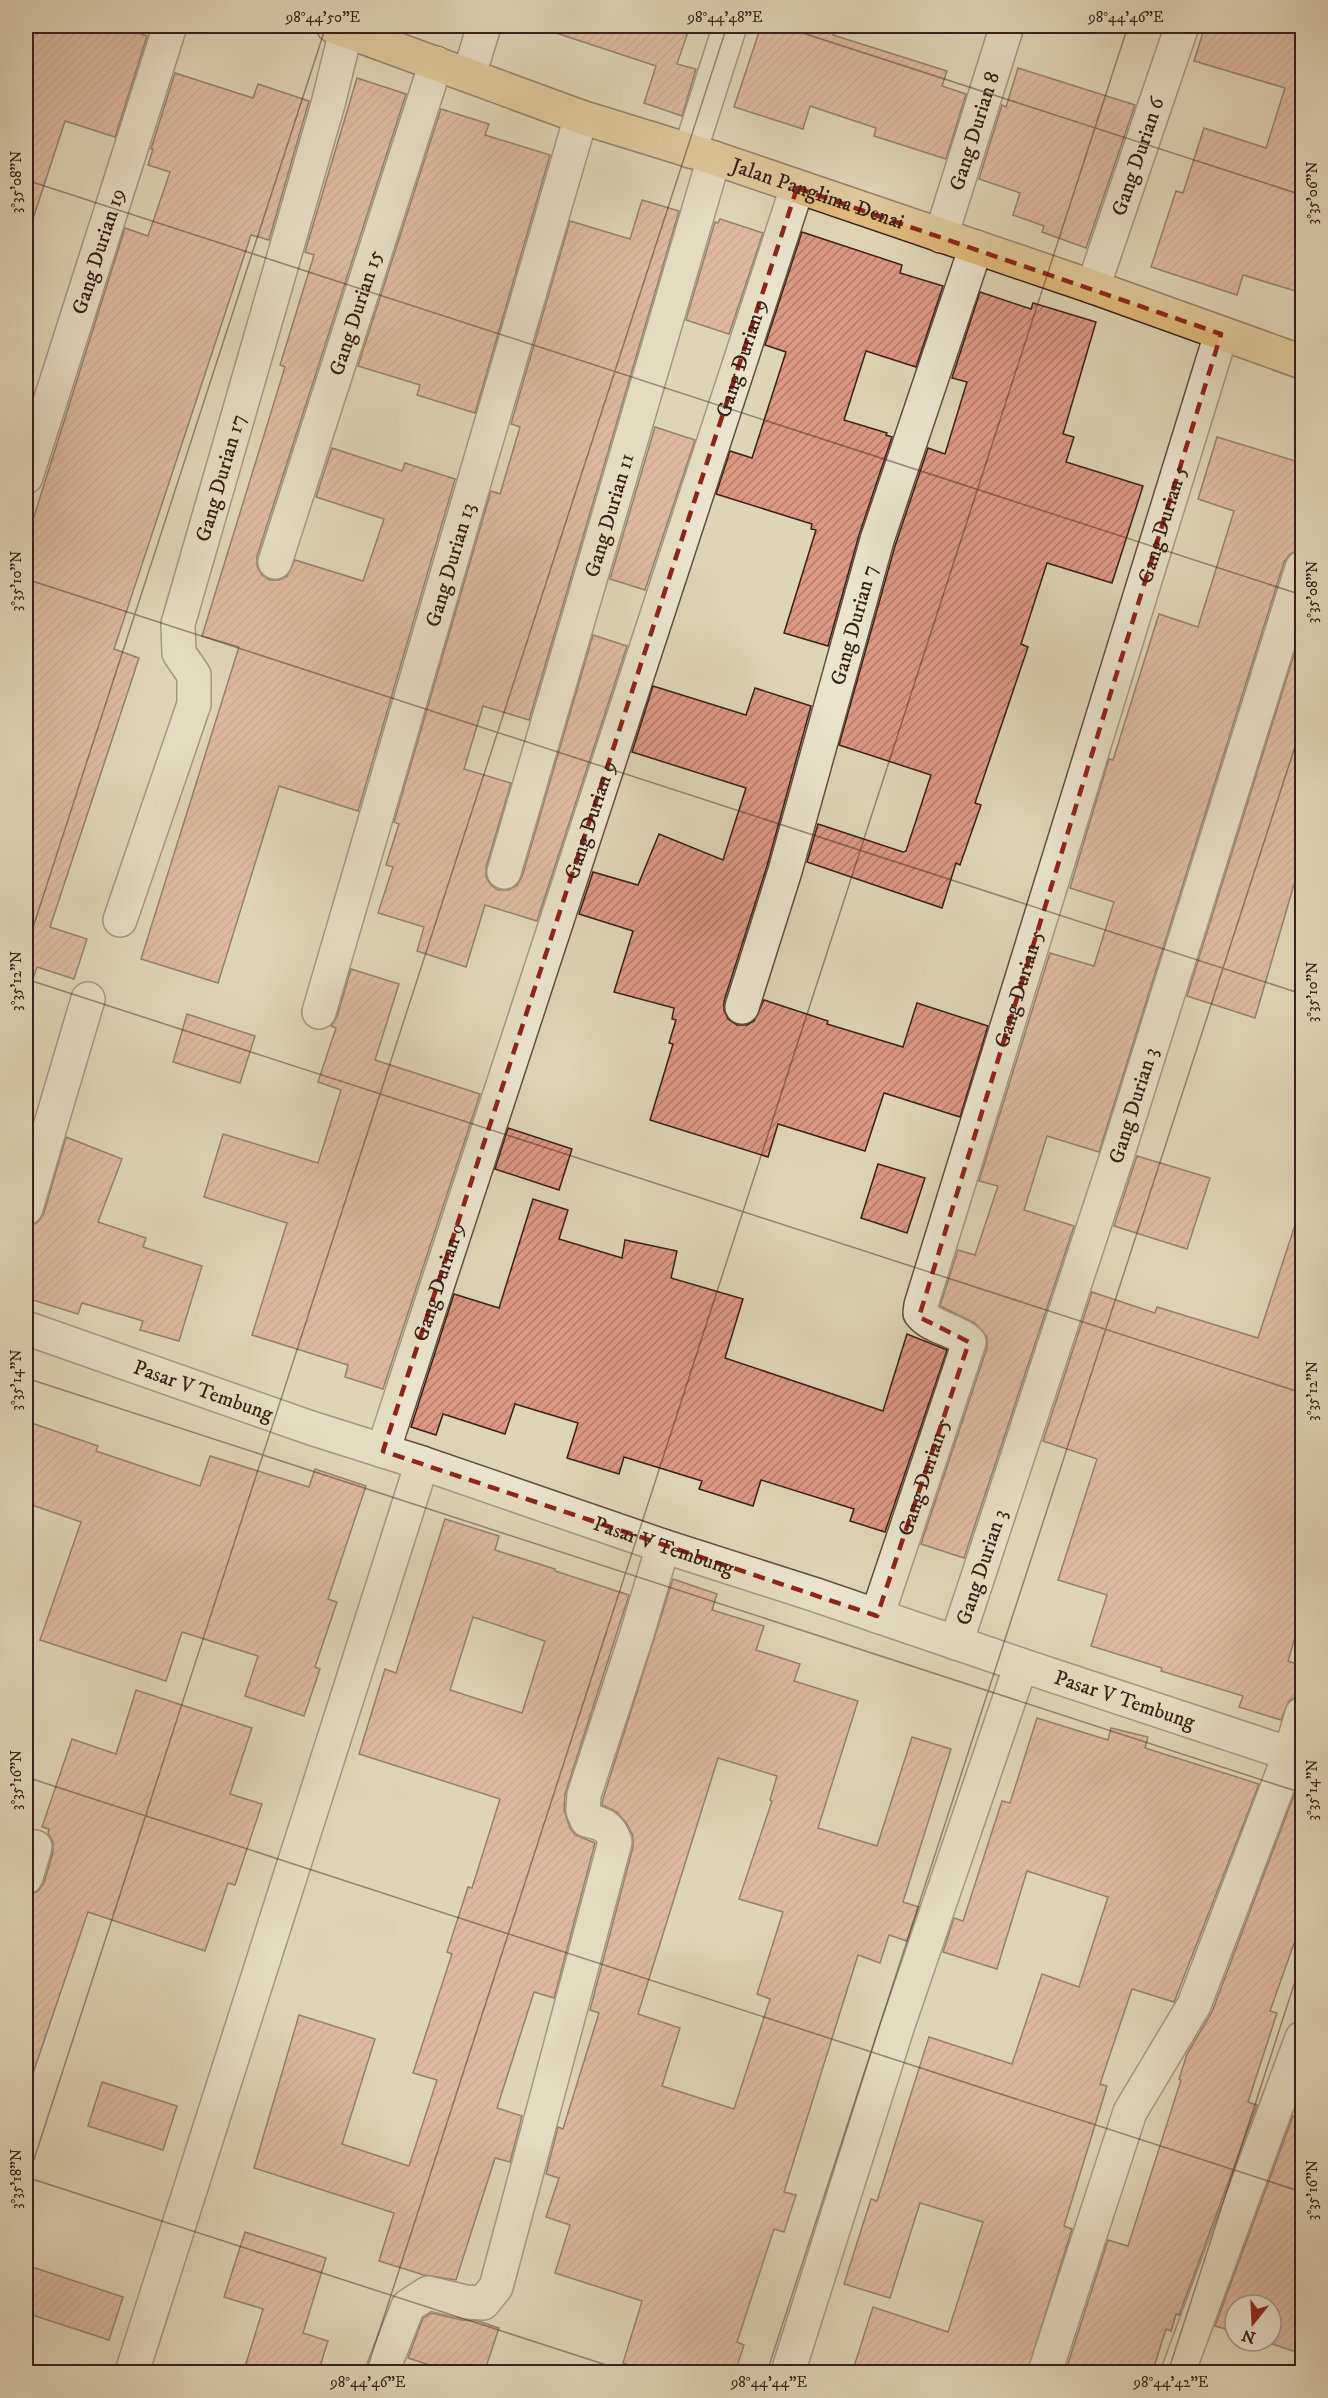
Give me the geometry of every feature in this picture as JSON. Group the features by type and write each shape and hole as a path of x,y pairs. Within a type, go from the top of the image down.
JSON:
{"main road":[{"name":"Jalan Panglima Denai","path":"340,28 581,117 702,154 976,247 1302,362"}],"street":[{"name":"Gang Durian 19","path":"26,477 170,26"},
{"path":"469,75 484,26"},
{"name":"Gang Durian 11","path":"504,872 702,154 730,26"},
{"name":"Gang Durian 8","path":"941,236 1007,26"},
{"name":"Gang Durian 6","path":"1093,287 1182,26"},
{"name":"Gang Durian 17","path":"120,920 194,704 194,675 179,653 177,624 328,104 340,28"},
{"name":"Gang Durian 15","path":"275,562 436,63"},
{"name":"Gang Durian 13","path":"319,1012 581,117"},
{"name":"Gang Durian 9","path":"383,1451 797,188"},
{"name":"Gang Durian 7","path":"742,1007 785,871 877,540 976,247"},
{"name":"Gang Durian 5","path":"877,1616 969,1342 924,1319 920,1313 921,1305 1221,334"},
{"name":"Gang Durian 3","path":"956,1643 1117,1156 1302,568"},
{"path":"26,1208 88,999"},
{"name":"Pasar V Tembung","path":"26,1328 311,1428 422,1463 663,1546 1296,1756"},
{"path":"132,2373 422,1463"},
{"path":"382,2373 408,2306 428,2293 466,2302 483,2303 496,2287 615,1842 612,1831 605,1825 587,1820 584,1811 584,1795 663,1546"},
{"path":"788,2373 897,2028 1021,1665"},
{"path":"1045,2373 1130,2112 1194,2005 1296,1756 1302,1713"},
{"path":"1178,2373 1302,2038"}],"highlighted area":[{"path":"797,188 1221,334 919,1317 969,1342 877,1616 383,1451"}],"building":[{"path":"34,26 116,26 147,36 115,137 65,121 32,222 26,221 26,52"},
{"path":"555,26 690,26 677,64 696,69 682,116 644,103 656,66 553,32"},
{"path":"761,26 836,26 833,35 947,71 942,86 966,94 946,159 874,136 876,128 810,106 803,129 734,107"},
{"path":"1205,26 1302,26 1302,293 1243,275 1237,295 1151,267 1176,191 1183,193 1204,128 1266,148 1285,88 1194,61"},
{"path":"1018,68 1135,105 1086,248 1042,232 1044,226 1013,215 1020,193 979,179 1002,105 1006,107"},
{"path":"175,73 253,98 258,84 309,101 269,240 251,235 114,649 139,658 50,927 87,939 74,979 37,967 32,982 26,981 26,542 125,228 148,236 170,172 148,165"},
{"path":"357,78 406,94 257,556 257,566 262,575 270,580 279,580 287,576 295,560 363,581 384,519 316,497 332,448 402,471 405,463 455,479 358,811 279,786 218,983 141,959 239,647 202,636 285,367 280,365 314,255 305,252"},
{"path":"441,109 489,124 485,135 550,155 475,413 417,395 420,385 358,366"},
{"path":"642,200 679,211 529,720 483,706 464,769 511,783 486,867 486,877 498,890 509,890 517,885 522,877 593,635 627,646 537,921 485,905 466,967 417,951 424,927 378,913 393,867 386,865 399,824 394,822 491,491 500,494 520,427 511,424 570,221 630,239"},
{"path":"720,219 763,233 729,334 686,320 715,222 718,223"},
{"path":"802,232 902,265 900,273 943,286 916,367 866,351 844,420 887,433 886,435 892,437 859,535 828,646 784,633 816,530 811,529 812,524 716,494 730,451 752,458 786,352 765,345"},
{"path":"980,292 1031,309 1033,303 1096,322 1063,434 1074,437 1066,462 1143,486 1112,583 1047,563 1021,644 1028,647 975,803 981,805 960,865 956,863 942,908 807,862 818,824 903,852 906,851 931,775 839,745 895,546 928,448 945,454 967,382 952,378"},
{"path":"655,427 695,440 645,590 610,579"},
{"path":"1217,437 1302,463 1302,550 1290,554 1284,562 1099,1152 1047,1136 1024,1210 1074,1226 964,1558 921,1544 987,1348 987,1337 975,1323 940,1306 958,1250 975,1255 998,1186 979,1181 1050,953 1094,966 1114,902 1070,888 1109,759 1113,760 1159,614 1198,627 1234,511 1198,499"},
{"path":"1302,629 1302,857 1255,1018 1187,996"},
{"path":"653,686 746,715 755,688 811,706 767,866 724,1001 724,1010 728,1019 737,1025 747,1025 754,1021 764,1000 828,1021 827,1024 903,1047 917,1003 988,1026 960,1117 884,1093 865,1151 778,1124 768,1157 650,1120 673,1044 669,1043 676,1020 672,1019 674,1008 614,992 633,931 579,914 593,872 638,885 659,834 723,860 746,788 632,752"},
{"path":"351,969 399,984 375,1060 480,1094 383,1389 345,1377 348,1365 252,1335 287,1223 204,1197 223,1134 318,1163 341,1090 318,1082 336,1028 331,1026 337,1017"},
{"path":"187,1014 255,1036 240,1083 173,1062"},
{"path":"508,1128 572,1149 559,1190 495,1169"},
{"path":"66,1137 122,1159 98,1222 146,1238 143,1247 202,1266 179,1341 140,1330 143,1321 82,1303 78,1314 26,1298 26,1239 30,1226 38,1222 44,1213"},
{"path":"1137,1156 1210,1178 1187,1249 1114,1226"},
{"path":"878,1164 925,1178 907,1233 861,1218"},
{"path":"533,1199 568,1210 559,1239 622,1258 625,1240 677,1251 671,1278 743,1299 725,1358 883,1411 907,1334 947,1350 885,1532 850,1521 854,1509 761,1480 753,1506 699,1489 702,1481 624,1457 619,1474 567,1458 578,1423 515,1404 505,1434 443,1414 436,1435 411,1427 454,1294 499,1308"},
{"path":"1296,1222 1302,1223 1302,1614 1288,1661 1302,1666 1302,1696 1289,1701 1281,1720 1239,1707 1243,1696 1161,1671 1162,1668 1091,1646 1107,1595 1058,1580 1097,1459 1043,1441 1092,1292 1155,1313 1157,1307 1258,1338"},
{"path":"26,1421 98,1446 96,1451 200,1486 210,1456 309,1487 315,1469 366,1486 328,1599 337,1602 315,1667 320,1669 304,1716 245,1696 258,1656 182,1632 166,1681 40,1640 81,1522 26,1503"},
{"path":"445,1519 499,1536 495,1550 629,1595 565,1794 564,1810 570,1828 575,1835 595,1843 554,1998 534,1992 497,2108 522,2116 510,2162 495,2158 456,2280 424,2275 379,2261 394,2213 254,2168 299,2015 375,2039 342,2144 409,2166 437,2080 413,2073 452,1954 447,1952 468,1887 472,1888 500,1799 359,1754 385,1669 396,1673","holes":["473,1617 545,1641 522,1713 450,1690"]},
{"path":"673,1579 717,1594 712,1610 764,1626 756,1650 800,1664 794,1681 858,1701 818,1828 877,1846 912,1737 951,1749 903,1902 919,1907 907,1941 889,1935 880,1963 858,1955 784,2192 796,2195 784,2232 774,2229 737,2342 744,2345 735,2373 653,2373 623,2363 642,2301 555,2273 570,2225 546,2217 559,2178 546,2174 558,2127 563,2129 599,2013 590,2010 633,1847 633,1836 627,1824 617,1812 602,1805","holes":["718,1758 777,1776 770,1800 772,1801 739,1899 783,1912 757,1994 770,1999 734,2109 662,2086 680,2028 638,2014"]},
{"path":"136,1690 252,1728 230,1794 262,1804 235,1885 228,1883 205,1951 88,1912 31,2079 26,2079 26,1901 27,1895 38,1891 44,1883 53,1852 49,1829 42,1827 72,1739 116,1754"},
{"path":"1037,1718 1108,1740 1111,1728 1148,1737 1145,1748 1259,1784 1174,2002 1132,1989 1100,2084 1107,2086 1064,2226 1072,2229 1027,2373 852,2373 873,2307 948,2332 983,2222 920,2203 890,2298 844,2284 871,2199 877,2201 929,2037 1012,2064 1042,1974 1079,1987 1108,1897 1027,1871 997,1969 943,1952 954,1918 963,1921 1002,1801 1010,1803"},
{"path":"1294,1795 1302,1797 1302,1921 1270,2011 1277,2013 1248,2102 1257,2105 1179,2315 1176,2314 1171,2331 1166,2329 1152,2373 1065,2373 1108,2240 1128,2246 1181,2080 1179,2079 1187,2054 1212,2012"},
{"path":"102,2082 177,2106 163,2150 88,2126"},
{"path":"1293,2116 1302,2119 1302,2354 1283,2348 1283,2293 1227,2293"},
{"path":"245,2232 326,2258 303,2333 328,2341 318,2373 243,2373 263,2309 224,2297"},
{"path":"26,2265 123,2297 109,2340 26,2313"},
{"path":"1223,2304 1223,2328 1215,2326"},
{"path":"431,2313 478,2321 499,2328 484,2373 454,2373 408,2358 423,2318"}]}
